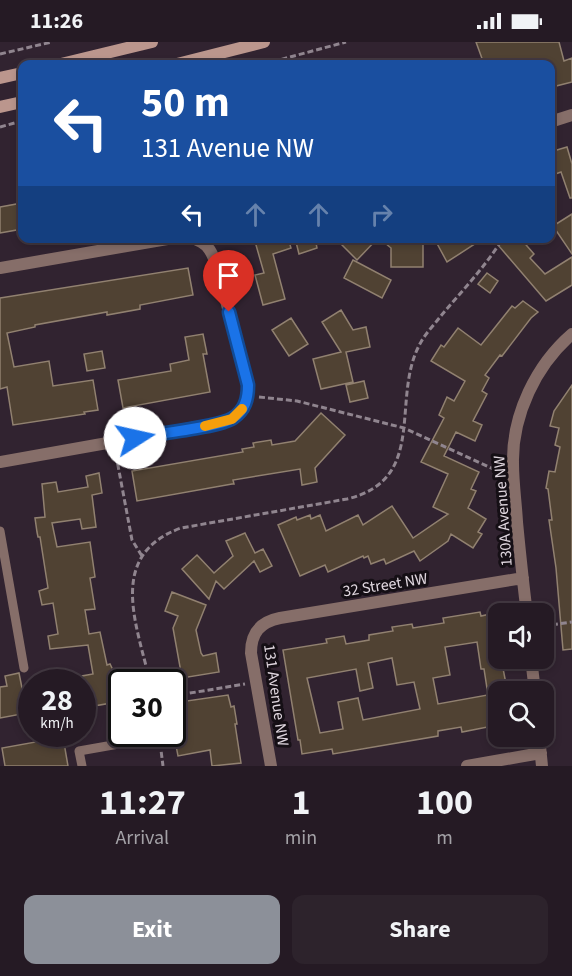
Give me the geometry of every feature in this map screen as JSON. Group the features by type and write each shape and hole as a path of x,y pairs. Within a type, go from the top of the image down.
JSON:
{"main road":[{"path":"78,60 152,42"},
{"path":"193,60 264,42"},
{"path":"0,78 18,74"},
{"path":"0,107 18,103"}],"street":[{"path":"555,120 572,115"},
{"path":"0,268 143,243"},
{"path":"0,462 225,422 240,412 248,396 248,385 214,256 205,243"},
{"name":"130A Avenue NW","path":"526,603 512,461 518,421 538,374 551,355 572,334"},
{"name":"32 Street NW","path":"256,630 269,620 523,578"},
{"name":"131 Avenue NW","path":"256,630 251,643 271,766"},
{"path":"467,766 541,760"}],"lane":[{"path":"0,531 4,577 24,668"},
{"path":"82,766 79,751 108,746"}],"path":[{"path":"0,54 52,42"},
{"path":"279,60 346,42"},
{"path":"0,127 18,122"},
{"path":"147,669 131,594 132,581 142,556 154,542 166,533 181,528 361,495 376,487 392,469 402,447 410,373 421,343 499,243"},
{"path":"248,396 297,400 404,428 514,478"},
{"path":"113,442 132,540 142,556"},
{"path":"554,624 572,622"},
{"path":"186,694 256,682"},
{"path":"161,747 163,766"}],"building":[{"path":"476,42 559,42 564,61 572,58 572,82 556,86 555,60 483,60"},
{"path":"567,147 572,164 572,198 570,198 561,172 555,174 555,151"},
{"path":"18,204 18,230 0,233 0,207"},
{"path":"572,214 572,254 555,229 555,225"},
{"path":"255,243 290,243 291,248 273,254 285,299 263,305 255,275 264,273"},
{"path":"296,243 316,243 317,248 299,254"},
{"path":"340,243 373,243 357,260"},
{"path":"385,243 423,243 423,267 391,267 391,248"},
{"path":"437,243 476,243 447,262"},
{"path":"496,243 524,243 534,254 530,258 545,274 572,257 572,285 546,301"},
{"path":"353,260 391,280 382,298 344,278"},
{"path":"188,268 193,295 140,305 140,309 107,315 107,312 35,325 35,327 7,333 14,367 49,361 53,386 93,380 98,410 13,425 7,387 0,389 0,298"},
{"path":"487,273 498,281 490,293 478,284"},
{"path":"523,301 538,312 485,375 489,378 482,391 487,394 473,421 482,425 475,441 456,432 444,456 479,472 471,489 476,491 468,508 486,519 478,532 482,534 473,548 451,534 448,541 420,561 414,551 386,564 384,559 371,564 368,556 364,558 363,556 328,572 325,565 300,576 278,525 296,517 297,520 310,515 311,519 320,515 326,531 358,515 363,525 392,506 413,538 448,514 433,507 448,474 421,462 444,418 439,415 447,397 454,401 465,381 431,361 441,345 444,347 458,328 481,345 512,306 515,308"},
{"path":"341,310 353,330 366,327 370,347 346,352 353,382 321,389 313,359 341,352 322,322"},
{"path":"291,318 308,344 289,356 272,330"},
{"path":"203,334 207,354 203,354 210,392 123,408 118,380 171,371 170,364 189,360 185,337"},
{"path":"102,351 105,368 87,371 84,354"},
{"path":"364,381 368,398 350,402 346,385"},
{"path":"572,385 572,649 563,650 556,568 549,520 552,520 546,488 549,471 555,472 560,447 555,445 559,428 550,426 554,411"},
{"path":"321,413 345,435 315,468 317,482 302,485 300,469 233,480 234,484 137,501 132,471 243,452 242,449 254,447 253,443 271,440 272,445 295,441"},
{"path":"99,473 102,493 92,495 96,527 82,529 80,519 52,523 57,547 90,542 95,577 90,578 95,609 85,610 89,634 100,632 107,665 110,664 112,669 108,669 108,704 96,706 96,669 92,669 88,645 50,649 48,636 58,634 53,603 42,605 39,591 48,588 35,518 45,517 42,484 56,482 58,492 88,487 86,476"},
{"path":"245,533 255,553 263,549 272,566 260,572 254,561 224,589 216,581 209,599 182,569 197,555 214,573 233,556 226,541"},
{"path":"172,592 206,605 196,630 201,653 203,656 216,653 219,672 186,677 186,669 180,669 173,628 178,616 165,611"},
{"path":"480,612 481,616 488,614 488,669 503,669 505,681 488,681 488,695 488,727 462,732 461,727 438,731 438,736 333,754 332,749 302,754 283,650 327,643 326,639 344,636 346,644 369,640 369,635 393,631 392,627 412,624 413,628 444,623 443,618","holes":["477,642 488,695 438,704 433,678 450,675 445,647","392,658 397,685 414,682 420,709 363,720 358,698 338,702 343,729 320,733 307,678 356,669 360,691 373,688 368,663"]},
{"path":"18,673 18,715 0,718 0,687 7,686 5,676"},
{"path":"228,695 231,707 234,706 241,763 212,766 210,750 178,756 176,747 186,747 186,698 187,701"},
{"path":"18,745 18,747 65,747 68,766 5,766 2,748"}],"slow traffic":[{"path":"205,426 232,419 242,409"}],"route":[{"path":"135,438 225,422 232,419 245,406 248,385 229,312"}]}
